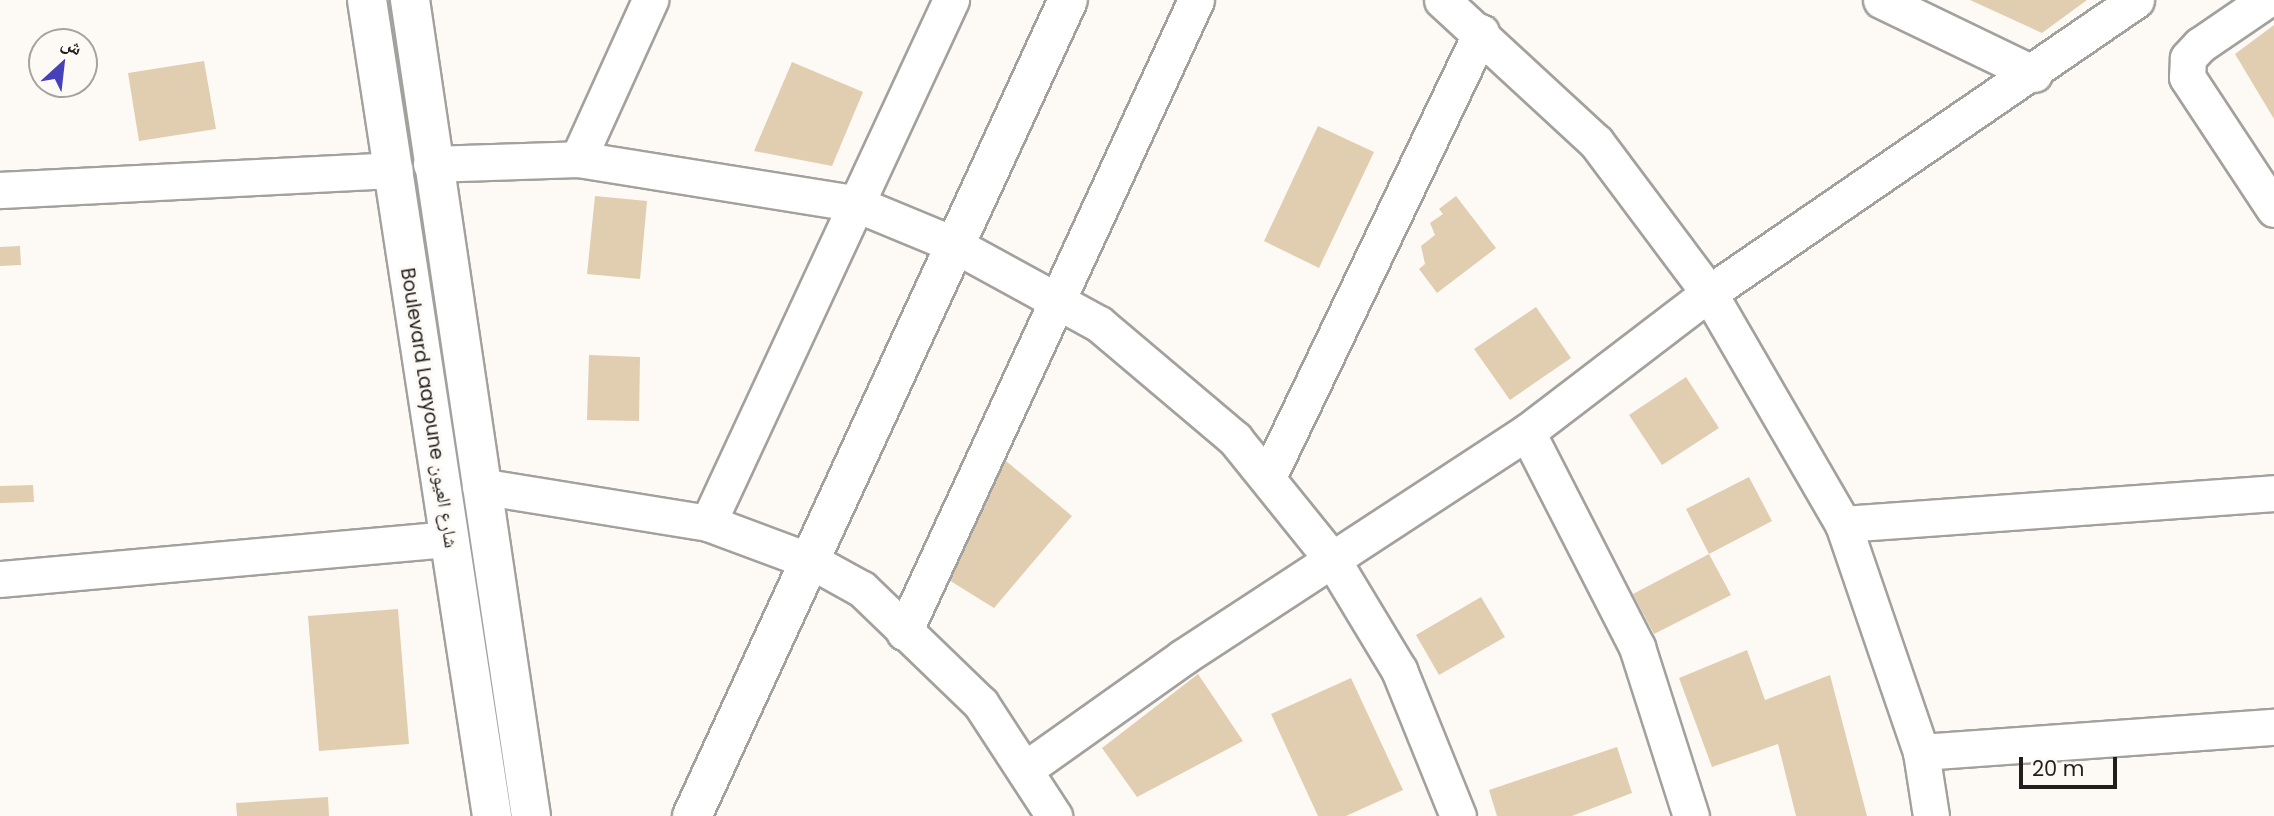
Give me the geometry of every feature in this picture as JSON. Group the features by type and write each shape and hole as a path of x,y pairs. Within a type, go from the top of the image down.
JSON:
{"street":[{"name":"Boulevard Laayoune شارع العيون","path":"367,0 492,816"},
{"name":"Boulevard Laayoune شارع العيون","path":"410,0 431,164 531,816"},
{"path":"578,159 650,0"},
{"path":"708,523 854,203 951,0"},
{"path":"692,816 813,562 953,244 1068,0"},
{"path":"904,632 1056,296 1196,0"},
{"path":"1442,0 1481,32 1596,142 1709,293 1843,524 1921,752 1931,816"},
{"path":"1881,0 2034,74"},
{"path":"1027,768 1332,559 1527,432 1709,293 2034,74 2136,0"},
{"path":"2266,0 2200,45 2188,58 2187,77 2274,208"},
{"path":"1269,475 1481,32"},
{"path":"431,164 578,159 854,203 953,244 1056,296 1182,391 1269,475 1332,559 1399,670 1458,816"},
{"path":"0,190 394,170"},
{"path":"1527,432 1637,647 1691,816"},
{"path":"480,486 708,523 813,562 862,589 981,704 1027,768 1055,816"},
{"path":"1843,524 2274,493"},
{"path":"0,579 449,540"},
{"path":"1921,752 2274,727"}],"building":[{"path":"1970,0 2087,0 2042,33"},
{"path":"2274,25 2274,119 2235,54"},
{"path":"204,61 216,129 139,141 128,73"},
{"path":"792,62 863,92 832,166 754,151"},
{"path":"1318,126 1374,152 1319,268 1264,241"},
{"path":"595,196 647,201 640,279 587,274"},
{"path":"1456,196 1496,248 1437,293 1419,269 1425,264 1421,246 1435,235 1430,223 1443,214 1439,209"},
{"path":"20,246 21,265 0,266 0,247"},
{"path":"1536,307 1571,358 1510,400 1474,349"},
{"path":"589,355 640,357 639,421 587,420"},
{"path":"1686,377 1719,428 1662,465 1629,415"},
{"path":"1006,461 1072,516 994,608 944,577"},
{"path":"1749,477 1772,521 1709,554 1686,509"},
{"path":"33,485 34,502 0,503 0,486"},
{"path":"1709,554 1731,595 1654,634 1633,594"},
{"path":"1481,597 1505,637 1439,675 1416,635"},
{"path":"398,609 409,744 319,751 308,616"},
{"path":"1747,650 1765,700 1830,675 1867,816 1796,816 1778,744 1712,767 1679,678"},
{"path":"1198,674 1243,741 1137,797 1102,748"},
{"path":"1351,678 1403,790 1346,816 1318,816 1271,714"},
{"path":"1617,747 1632,793 1572,816 1497,816 1489,790"},
{"path":"328,797 329,816 237,816 236,803"}]}
